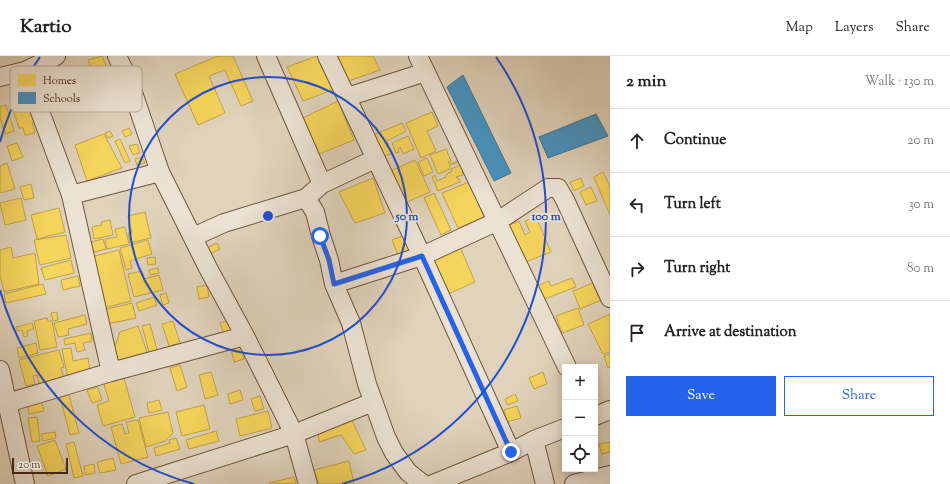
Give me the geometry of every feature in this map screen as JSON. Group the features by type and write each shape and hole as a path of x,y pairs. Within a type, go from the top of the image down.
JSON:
{"street":[{"path":"117,56 122,66"},
{"path":"266,56 322,184"},
{"path":"327,56 422,256 511,452"},
{"path":"34,66 51,57"},
{"path":"347,97 422,64 566,364"},
{"path":"0,78 10,75"},
{"path":"40,112 71,195 111,372"},
{"path":"140,112 160,172 294,434 308,484"},
{"path":"193,237 224,223 306,198 322,184 375,159"},
{"path":"71,195 160,172"},
{"path":"334,284 422,256 498,221 548,188 558,188 610,298"},
{"path":"306,198 315,212 320,236 329,260 334,284 351,323 373,402 386,437 394,454 408,472 423,484"},
{"path":"7,403 111,372 245,336"},
{"path":"0,370 25,484"},
{"path":"136,484 294,434 373,402"},
{"path":"598,415 610,410"},
{"path":"433,484 562,429"},
{"path":"534,440 545,484"},
{"path":"574,484 610,474"}],"building: Homes":[{"path":"102,56 106,66 91,66 88,60"},
{"path":"218,56 233,56 253,101 241,106 225,70 209,76 225,113 198,125 175,74"},
{"path":"317,56 322,56 335,89 303,101 287,67"},
{"path":"336,56 373,56 380,70 345,82"},
{"path":"338,101 354,140 319,154 303,118"},
{"path":"6,105 14,131 5,134 0,117 0,107"},
{"path":"14,112 33,112 36,121 32,123 35,133 25,135 23,128 19,128"},
{"path":"432,112 438,126 427,131 436,151 421,158 406,123"},
{"path":"402,123 406,131 387,141 391,154 381,157 371,136"},
{"path":"129,128 132,134 125,137 122,131"},
{"path":"110,131 113,136 108,138 105,133"},
{"path":"104,134 122,168 87,181 75,145"},
{"path":"408,136 414,149 403,154 400,147 398,149 399,152 396,153 392,143"},
{"path":"120,139 130,161 125,163 115,141"},
{"path":"17,143 23,157 12,161 7,146"},
{"path":"137,144 140,153 133,155 129,146"},
{"path":"446,149 451,161 448,162 449,164 458,162 449,166 450,169 438,174 430,155"},
{"path":"142,157 145,163 137,165 135,159"},
{"path":"427,158 433,172 424,176 418,162"},
{"path":"415,160 430,192 400,205 386,173"},
{"path":"7,163 15,189 0,193 0,166"},
{"path":"462,164 465,171 462,172 463,175 456,177 460,182 438,191 432,177 435,175 437,181 446,177 447,174 452,171 451,169"},
{"path":"603,172 610,187 610,215 594,177"},
{"path":"373,178 385,213 355,223 339,192"},
{"path":"581,178 584,186 574,191 570,182"},
{"path":"469,182 484,217 458,228 442,193"},
{"path":"31,184 34,198 24,200 20,187"},
{"path":"591,187 597,201 586,205 580,192"},
{"path":"434,193 451,230 441,235 424,198"},
{"path":"21,198 26,220 5,225 0,203"},
{"path":"59,208 65,232 37,239 31,215"},
{"path":"145,212 151,238 130,243 128,233 132,233 128,216"},
{"path":"536,217 551,252 523,263 507,226 519,221 525,235 530,232 525,221"},
{"path":"110,220 113,235 94,239 92,227 102,225 101,222"},
{"path":"125,227 129,244 107,249 105,239 117,237 115,229"},
{"path":"66,235 71,258 40,265 34,240"},
{"path":"403,236 409,251 398,255 392,240"},
{"path":"103,239 106,249 90,253 87,243"},
{"path":"148,240 152,254 130,261 132,268 126,270 120,248"},
{"path":"217,243 220,249 210,254 207,248"},
{"path":"11,247 13,258 35,253 39,284 4,292 0,275 0,250"},
{"path":"460,247 475,282 446,295 431,259"},
{"path":"119,250 131,301 104,308 91,257"},
{"path":"155,257 156,264 148,265 147,258"},
{"path":"71,260 74,273 45,280 41,268"},
{"path":"158,268 159,273 150,275 149,270"},
{"path":"142,271 144,279 159,275 163,290 134,297 128,274"},
{"path":"78,276 80,286 63,290 61,280"},
{"path":"572,278 576,287 542,300 537,286 549,281 551,286"},
{"path":"593,283 598,296 604,294 606,298 580,309 573,291"},
{"path":"43,284 46,294 6,303 4,294"},
{"path":"207,285 209,297 199,299 197,287"},
{"path":"166,293 169,303 163,305 160,295"},
{"path":"154,297 157,305 139,311 136,303"},
{"path":"132,303 136,318 107,324 103,310"},
{"path":"578,308 584,325 562,333 556,316"},
{"path":"57,312 58,320 53,321 51,313"},
{"path":"610,314 610,352 603,354 588,324"},
{"path":"85,315 87,324 68,329 69,335 58,337 54,323"},
{"path":"47,318 48,321 52,321 57,347 40,350 34,321"},
{"path":"232,319 237,332 225,336 220,323"},
{"path":"173,321 180,343 169,346 162,324"},
{"path":"32,323 34,329 27,331 28,336 24,337 22,330 17,331 16,327"},
{"path":"150,324 157,350 149,352 142,326"},
{"path":"138,326 148,355 118,365 113,351 120,332"},
{"path":"91,333 92,341 83,343 85,350 77,352 75,343 65,345 64,339"},
{"path":"36,343 38,353 19,358 17,348"},
{"path":"241,346 244,359 234,362 231,349"},
{"path":"71,348 73,361 88,358 90,371 67,375 62,349"},
{"path":"59,350 64,367 61,368 64,379 40,386 37,375 33,376 35,384 26,386 19,360"},
{"path":"610,354 610,367 608,368 604,356"},
{"path":"180,365 187,387 177,391 170,368"},
{"path":"211,372 218,395 205,399 199,375"},
{"path":"543,372 547,384 534,389 529,378"},
{"path":"124,378 135,417 103,426 97,405 109,401 104,384"},
{"path":"98,387 102,400 92,403 87,390"},
{"path":"240,390 243,400 230,404 228,394"},
{"path":"515,394 518,401 507,405 505,399"},
{"path":"69,395 79,433 70,435 60,397"},
{"path":"260,396 264,409 255,411 251,399"},
{"path":"41,400 44,411 29,414 27,402"},
{"path":"159,400 162,410 149,413 147,403"},
{"path":"204,405 210,429 182,436 176,412"},
{"path":"517,406 521,418 507,422 504,410"},
{"path":"268,411 272,428 240,436 236,419"},
{"path":"168,412 173,433 165,441 146,447 139,418"},
{"path":"37,417 40,441 32,442 28,418"},
{"path":"351,418 366,450 354,454 341,435 319,442 318,432"},
{"path":"138,420 148,457 121,464 111,427 122,424 125,434 129,433 126,422"},
{"path":"216,431 219,441 189,449 186,440"},
{"path":"55,432 56,438 43,441 41,434"},
{"path":"176,438 180,449 156,456 154,448 170,443 169,440"},
{"path":"55,440 66,469 48,476 37,446"},
{"path":"74,442 83,476 74,478 66,444"},
{"path":"610,442 610,452 602,454 599,444"},
{"path":"113,458 116,470 100,473 97,462"},
{"path":"349,461 354,484 318,484 314,470"},
{"path":"94,464 95,473 85,475 84,466"},
{"path":"294,477 296,484 269,483"}],"building: Schools":[{"path":"463,75 511,173 494,181 447,87"},
{"path":"596,114 608,136 548,158 539,137"}],"route":[{"path":"320,236 329,260 334,284 422,256 511,452"}]}
